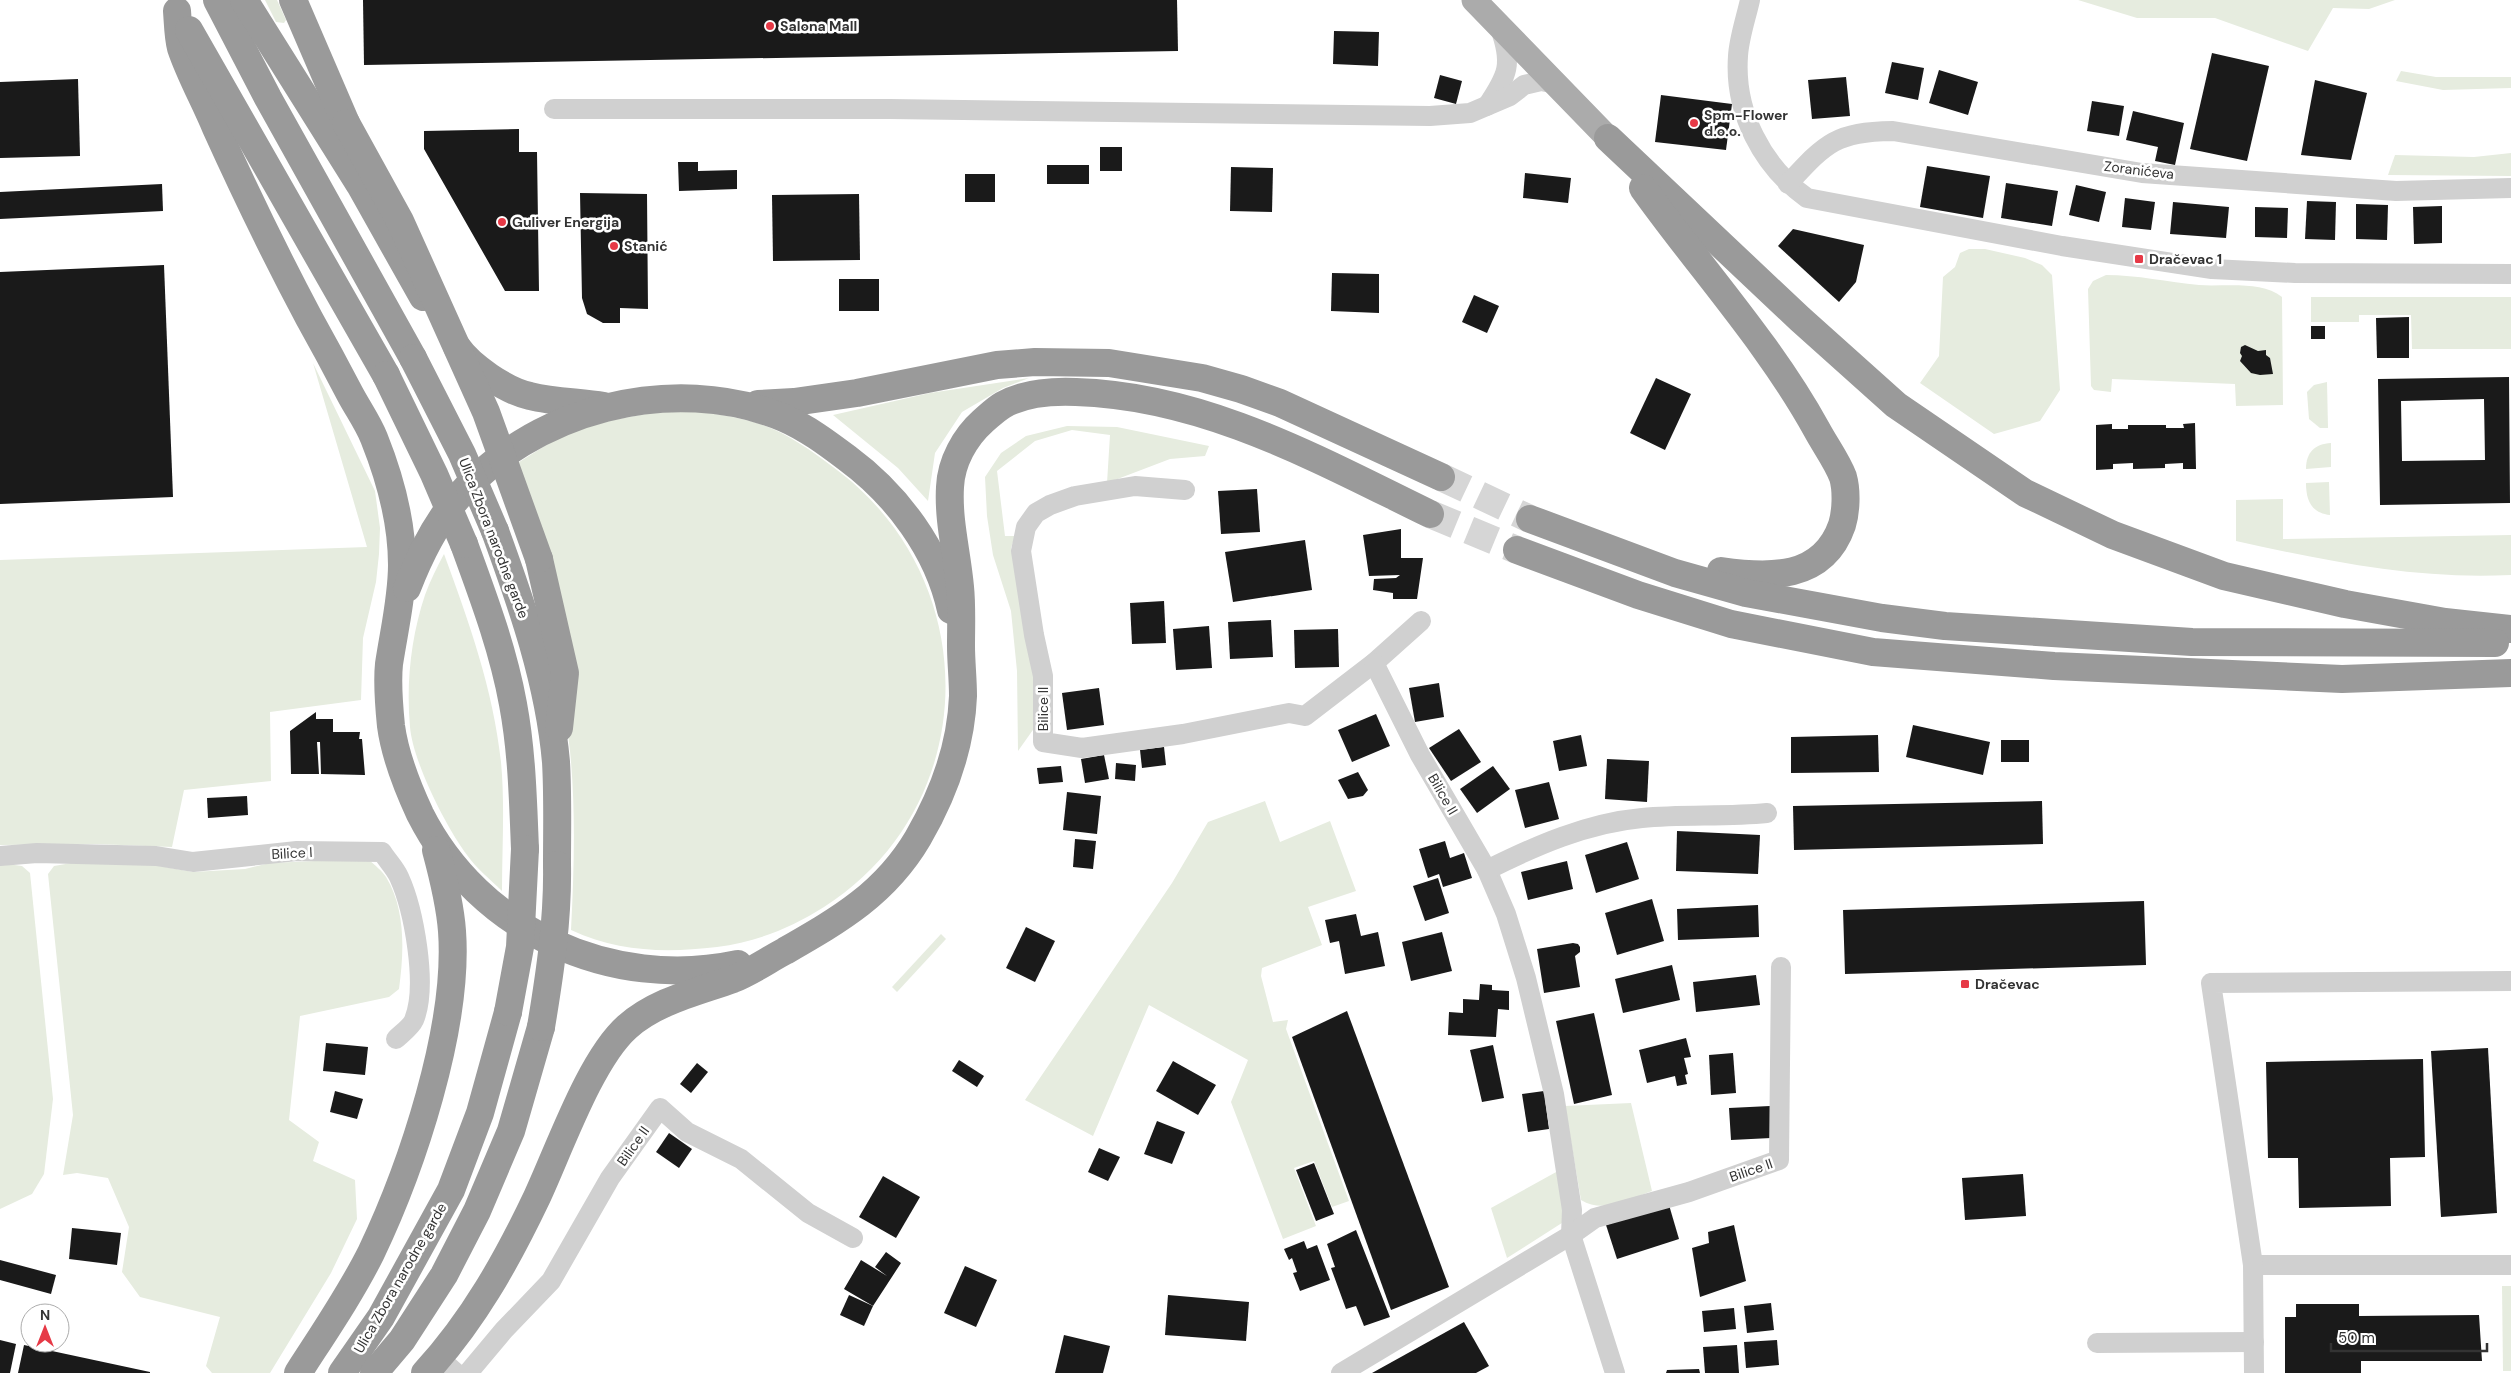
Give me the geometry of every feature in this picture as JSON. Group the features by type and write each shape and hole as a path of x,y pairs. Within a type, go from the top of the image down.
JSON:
{"highway":[{"name":"Ulica Zbora narodne garde","path":"217,0 268,98 413,358 462,454 495,531 526,616 546,701 556,762 558,895 552,953 540,1027 512,1131 476,1211 444,1275 402,1340 374,1373"},
{"path":"244,0 355,177 428,307 465,358 494,379 527,396 608,407"},
{"path":"293,0 346,123 400,221 486,412 539,559 565,673 556,762"},
{"name":"Ulica Zbora narodne garde","path":"175,5 386,376 434,474 464,544 493,624 513,704 521,765 525,849 520,947 508,1012 480,1112 451,1190 381,1317 342,1373"},
{"path":"175,5 180,45 228,154 291,285 372,435 390,484 400,533 402,565 398,609 388,668 391,728 406,785 433,838 457,872 486,900 519,925 541,937 594,960 634,968 674,971 707,969 756,960 794,946"},
{"path":"1608,138 1805,408 1843,477 1846,514 1836,541 1820,558 1796,571 1751,576 1640,560"},
{"path":"1608,138 1800,320 1896,405 2026,493 2113,536 2224,576 2345,604 2445,622 2511,629"},
{"path":"738,405 794,402 857,393 997,365 1035,362 1109,363 1202,378 1241,389 1280,403 1441,477"},
{"path":"440,1368 509,1255 598,1064 625,1029 653,1008 740,976 829,927 861,904 890,876 919,836 934,810 949,773 958,735 963,696 960,587 951,521 950,482 958,453 978,426 1003,405 1033,394 1066,392 1110,393 1160,401 1202,412 1262,434 1430,514"},
{"path":"398,609 421,552 430,538 454,502 498,459 550,427 608,407 657,399 707,400 738,405 783,418 807,430 873,477 917,529 946,590 961,656"},
{"path":"1530,519 1640,560 1746,593 1818,608 1946,626 2192,642 2511,643"},
{"path":"1517,550 1638,595 1731,624 1873,652 2054,666 2342,679 2511,673"},
{"path":"298,1373 342,1306 370,1254 410,1157 430,1089 447,1020 452,975 452,931 444,882 433,838"}],"main road":[{"path":"1474,0 1608,138"}],"street":[{"path":"1750,0 1738,56 1739,91 1751,131 1767,160 1788,184 1807,198 2062,246 2212,269 2295,272 2511,274"},
{"path":"1487,106 1503,83 1507,69 1508,50 1500,26"},
{"path":"554,109 890,109 1430,116 1470,113 1510,96 1524,85 1540,81 1556,84"},
{"name":"Zoranićeva","path":"1788,184 1810,160 1835,140 1862,132 1893,131 2142,173 2396,192 2511,188"},
{"name":"Bilice II","path":"1186,490 1135,486 1075,496 1050,505 1036,513 1026,528 1021,551 1034,635 1043,676 1043,742 1082,748 1183,734 1290,712 1305,716 1374,663 1421,621"},
{"name":"Bilice II","path":"1374,663 1420,755 1487,870 1506,914 1526,978 1554,1094 1572,1210 1571,1235 1615,1373"},
{"path":"1487,870 1526,850 1579,831 1641,818 1767,813"},
{"name":"Bilice I","path":"0,856 37,853 156,856 192,862 297,851 382,852 398,876 413,917 417,944 419,986 414,1020 396,1040"},
{"name":"Bilice II","path":"1341,1373 1571,1235 1595,1218 1689,1192 1779,1160 1781,967"},
{"path":"2254,1373 2253,1264 2211,983 2511,981"},
{"name":"Bilice II","path":"468,1373 504,1330 551,1280 610,1178 660,1108 687,1132 741,1159 808,1213 853,1238"},
{"path":"2253,1264 2511,1265"},
{"path":"2097,1343 2254,1342"}],"shaded area":[{"path":"265,0 277,0 286,20 284,23 276,22"},
{"path":"2078,0 2395,0 2369,9 2333,8 2308,51 2215,18 2137,18"},
{"path":"2401,71 2436,77 2511,77 2511,88 2443,90 2396,81"},
{"path":"2511,153 2511,176 2388,175 2395,155 2474,157"},
{"path":"1969,249 1985,249 2025,258 2042,265 2052,275 2060,390 2040,421 1994,434 1920,383 1939,356 1943,277 1955,267 1960,253"},
{"path":"2106,275 2141,277 2199,285 2253,286 2264,288 2282,297 2283,405 2236,406 2235,384 2112,379 2111,392 2094,390 2091,386 2088,289 2093,281"},
{"path":"2311,297 2511,297 2511,349 2412,349 2411,315 2359,315 2359,322 2311,322"},
{"path":"313,363 375,491 380,528 379,554 376,582 363,638 361,700 270,712 271,781 184,790 172,847 96,844 0,845 0,560 367,547"},
{"path":"1029,378 1003,388 962,412 935,453 928,501 898,468 833,415 930,393"},
{"path":"2327,382 2328,428 2320,428 2309,419 2307,392 2314,385"},
{"path":"673,409 730,416 763,425 782,433 833,467 883,513 918,568 939,628 946,690 937,752 914,811 877,863 824,907 786,928 759,938 731,945 698,949 661,950 625,947 607,943 571,930 574,818 572,773 566,716 552,646 532,577 495,477 575,427"},
{"path":"1067,426 1117,427 1209,446 1205,456 1170,459 1107,483 1110,435 1072,430 1035,441 997,471 1005,536 1015,536 1011,548 1033,665 1035,727 1018,751 1017,671 1011,611 993,555 987,516 985,477 1001,453 1026,436"},
{"path":"2331,443 2331,467 2306,469 2306,463 2312,450 2320,445"},
{"path":"2329,482 2330,515 2318,512 2311,505 2307,495 2306,483"},
{"path":"2283,499 2283,539 2511,535 2511,575 2441,575 2407,572 2338,562 2236,541 2236,500"},
{"path":"444,554 479,656 497,735 503,794 502,891 471,860 450,828 432,794 412,741 409,710 409,677 413,644 425,595"},
{"path":"1265,801 1280,842 1330,821 1356,891 1308,907 1322,945 1262,968 1261,976 1273,1022 1288,1020 1286,1029 1349,1201 1332,1207 1314,1161 1294,1168 1316,1226 1283,1239 1231,1102 1248,1060 1149,1005 1093,1136 1025,1100 1172,883 1208,822"},
{"path":"369,860 384,875 393,890 402,931 402,961 399,989 389,997 300,1016 289,1120 319,1142 313,1161 355,1180 357,1219 331,1273 270,1373 212,1373 206,1366 220,1317 140,1297 122,1272 129,1227 108,1178 77,1173 63,1175 73,1115 48,874 54,866 77,862 154,865 193,872 245,869 270,863"},
{"path":"0,863 22,866 30,873 53,1099 44,1174 32,1194 0,1209"},
{"path":"941,934 946,939 897,992 892,987"},
{"path":"1631,1103 1652,1191 1616,1204 1599,1206 1581,1200 1565,1106"},
{"path":"1558,1171 1565,1221 1507,1258 1491,1208"},
{"path":"2502,1286 2511,1286 2511,1371 2503,1371"}],"building":[{"name":"Salona Mall","path":"363,0 1177,0 1178,51 364,65"},
{"path":"1334,31 1379,32 1378,66 1333,64"},
{"path":"2212,53 2269,66 2247,161 2190,149"},
{"path":"1892,62 1924,68 1918,100 1885,93"},
{"path":"1939,70 1978,82 1968,115 1929,103"},
{"path":"1440,75 1462,81 1456,104 1434,98"},
{"path":"1846,77 1850,116 1812,119 1808,80"},
{"path":"78,79 80,156 0,158 0,82"},
{"path":"2315,80 2367,93 2351,160 2301,155"},
{"name":"Spm-Flower d.o.o.","path":"1661,95 1732,104 1726,150 1655,142"},
{"path":"2092,101 2124,106 2119,136 2087,131"},
{"path":"2133,111 2184,123 2175,165 2155,161 2158,147 2126,140"},
{"name":"Guliver Energija","path":"519,129 519,152 537,152 539,291 505,291 424,149 424,131"},
{"path":"1100,147 1122,147 1122,171 1100,171"},
{"path":"678,162 698,162 698,171 737,170 737,189 679,191"},
{"path":"1047,165 1089,165 1089,184 1047,184"},
{"path":"1927,166 1990,176 1983,218 1920,207"},
{"path":"1231,167 1273,168 1272,212 1230,211"},
{"path":"1525,173 1571,178 1568,203 1523,198"},
{"path":"965,174 995,174 995,202 965,202"},
{"path":"2006,183 2058,191 2052,226 2001,218"},
{"path":"162,184 163,211 0,219 0,192"},
{"path":"2076,185 2106,192 2099,222 2069,215"},
{"name":"Stanić","path":"580,193 647,194 648,309 620,308 620,323 603,323 587,314 582,298"},
{"path":"859,194 860,260 773,261 772,195"},
{"path":"2125,198 2155,202 2151,230 2122,227"},
{"path":"2307,201 2336,202 2335,240 2305,239"},
{"path":"2173,202 2229,207 2226,238 2170,234"},
{"path":"2356,204 2388,205 2387,240 2356,239"},
{"path":"2442,206 2442,243 2414,244 2413,207"},
{"path":"2255,207 2288,208 2287,238 2255,237"},
{"path":"1793,229 1864,245 1856,282 1839,302 1778,246"},
{"path":"164,265 173,497 0,504 0,272"},
{"path":"1332,273 1379,274 1379,313 1331,311"},
{"path":"839,279 879,279 879,311 839,311"},
{"path":"1474,295 1499,306 1487,333 1462,322"},
{"path":"2409,317 2409,358 2377,358 2376,318"},
{"path":"2311,326 2325,326 2325,339 2311,339"},
{"path":"2245,345 2258,351 2266,350 2266,355 2270,358 2273,374 2260,375 2251,373 2240,361 2242,356 2240,353 2241,347"},
{"path":"2509,377 2510,503 2380,505 2378,379","holes":["2484,399 2485,460 2402,461 2401,401"]},
{"path":"1656,378 1691,394 1665,450 1630,433"},
{"path":"2195,423 2196,469 2183,469 2183,463 2165,464 2165,468 2133,469 2133,463 2113,464 2113,469 2096,470 2096,425 2112,424 2112,429 2128,429 2128,425 2166,425 2166,428 2184,428 2183,424"},
{"path":"1257,489 1260,532 1221,534 1218,491"},
{"path":"1401,529 1401,558 1423,558 1417,599 1393,599 1393,593 1373,590 1374,579 1396,578 1400,575 1369,576 1363,535"},
{"path":"1305,540 1312,590 1233,602 1225,552"},
{"path":"1164,601 1166,643 1132,644 1130,603"},
{"path":"1271,620 1273,657 1230,659 1228,622"},
{"path":"1209,626 1212,668 1176,670 1173,629"},
{"path":"1338,629 1339,667 1295,668 1294,630"},
{"path":"1439,683 1444,717 1415,722 1409,688"},
{"path":"1099,688 1104,725 1067,730 1062,693"},
{"path":"316,712 316,719 333,719 333,732 360,732 359,739 362,739 365,775 321,774 320,742 317,742 319,774 291,774 290,731"},
{"path":"1376,714 1390,746 1352,762 1338,730"},
{"path":"1913,725 1990,742 1983,775 1906,757"},
{"path":"1459,729 1481,762 1451,781 1429,748"},
{"path":"1581,735 1587,766 1559,771 1553,741"},
{"path":"1878,735 1879,772 1791,773 1791,737"},
{"path":"2001,740 2029,740 2029,762 2001,762"},
{"path":"1164,747 1166,765 1142,768 1140,750"},
{"path":"1104,755 1109,779 1085,783 1081,759"},
{"path":"1607,759 1649,761 1647,802 1605,799"},
{"path":"1116,763 1136,765 1135,781 1115,779"},
{"path":"1061,766 1063,782 1039,784 1037,768"},
{"path":"1493,766 1510,789 1477,813 1460,789"},
{"path":"1358,772 1368,790 1363,796 1348,799 1338,780"},
{"path":"1549,782 1559,819 1525,828 1515,790"},
{"path":"1067,792 1101,796 1097,834 1063,830"},
{"path":"247,796 248,815 208,818 207,798"},
{"path":"2042,801 2043,844 1794,850 1793,806"},
{"path":"1677,831 1760,835 1758,874 1676,871"},
{"path":"1075,839 1096,841 1093,869 1073,867"},
{"path":"1445,841 1450,858 1464,853 1472,878 1443,887 1439,874 1428,878 1419,849"},
{"path":"1627,842 1639,879 1596,893 1585,855"},
{"path":"1567,861 1573,889 1528,900 1521,872"},
{"path":"1438,878 1449,913 1425,921 1413,886"},
{"path":"1652,899 1664,941 1617,955 1605,913"},
{"path":"2144,901 2146,965 1845,974 1843,910"},
{"path":"1758,905 1759,937 1678,940 1677,909"},
{"path":"1356,914 1361,936 1378,932 1385,966 1345,974 1339,941 1330,943 1325,920"},
{"path":"1026,927 1055,941 1035,982 1006,968"},
{"path":"1442,932 1452,971 1411,981 1402,942"},
{"path":"1573,943 1578,944 1580,947 1580,952 1575,956 1580,987 1544,993 1537,949"},
{"path":"1672,965 1680,1000 1623,1013 1615,979"},
{"path":"1756,975 1760,1005 1696,1012 1693,982"},
{"path":"1480,984 1492,985 1492,990 1509,991 1509,1010 1498,1009 1496,1037 1448,1035 1449,1012 1463,1013 1463,999 1479,1000"},
{"path":"1347,1011 1449,1287 1391,1310 1292,1037"},
{"path":"1594,1013 1612,1095 1574,1104 1556,1021"},
{"path":"1686,1038 1691,1057 1684,1058 1688,1074 1685,1075 1687,1084 1677,1086 1675,1076 1647,1083 1639,1050"},
{"path":"326,1043 368,1047 365,1075 323,1071"},
{"path":"1493,1045 1504,1098 1482,1102 1470,1050"},
{"path":"2488,1048 2497,1213 2441,1217 2431,1051"},
{"path":"1733,1053 1736,1093 1711,1095 1709,1055"},
{"path":"2423,1059 2425,1157 2390,1158 2391,1206 2299,1208 2298,1158 2268,1158 2266,1062"},
{"path":"959,1060 984,1076 977,1087 952,1071"},
{"path":"1173,1061 1216,1085 1198,1115 1156,1091"},
{"path":"697,1063 708,1072 691,1093 680,1084"},
{"path":"335,1091 363,1099 357,1119 330,1112"},
{"path":"1544,1091 1549,1129 1528,1132 1522,1094"},
{"path":"1770,1106 1771,1138 1731,1140 1729,1108"},
{"path":"1157,1121 1185,1132 1172,1164 1144,1154"},
{"path":"669,1133 692,1149 679,1168 656,1152"},
{"path":"1099,1148 1120,1157 1108,1181 1088,1172"},
{"path":"1314,1163 1334,1214 1316,1221 1296,1170"},
{"path":"2023,1174 2026,1216 1965,1220 1962,1178"},
{"path":"883,1176 920,1197 896,1238 859,1217"},
{"path":"1669,1205 1679,1239 1617,1259 1606,1225"},
{"path":"1734,1225 1746,1281 1700,1297 1692,1248 1709,1243 1708,1232"},
{"path":"72,1228 121,1233 117,1265 69,1259"},
{"path":"1356,1230 1390,1317 1364,1326 1356,1306 1346,1309 1331,1268 1335,1267 1327,1244"},
{"path":"1304,1241 1307,1249 1317,1245 1330,1280 1300,1291 1293,1273 1297,1272 1292,1258 1289,1260 1284,1249"},
{"path":"886,1252 901,1263 873,1306 844,1289 861,1260 887,1276 875,1267"},
{"path":"0,1260 56,1275 51,1294 0,1280"},
{"path":"965,1266 997,1280 976,1327 944,1313"},
{"path":"849,1295 873,1306 864,1326 840,1315"},
{"path":"1168,1295 1249,1302 1246,1341 1165,1335"},
{"path":"1771,1303 1774,1330 1747,1333 1744,1306"},
{"path":"2296,1304 2359,1304 2359,1316 2479,1315 2482,1361 2361,1361 2361,1373 2285,1373 2285,1317 2296,1317"},
{"path":"1734,1308 1736,1329 1704,1332 1702,1311"},
{"path":"1464,1322 1489,1366 1476,1373 1372,1373"},
{"path":"1064,1335 1110,1346 1103,1373 1055,1373"},
{"path":"0,1340 16,1344 10,1373 0,1373"},
{"path":"1777,1340 1779,1365 1746,1368 1744,1342"},
{"path":"1737,1345 1739,1373 1705,1373 1703,1347"},
{"path":"22,1353 61,1353 150,1372 150,1373 18,1373"},
{"path":"1699,1369 1700,1373 1666,1373 1667,1370"}],"tunnel":[{"path":"1441,477 1530,519"},
{"path":"1430,514 1517,550"}],"place":[{"name":"Salona Mall","path":"770,26"},
{"name":"Spm-Flower d.o.o.","path":"1694,123"},
{"name":"Guliver Energija","path":"502,222"},
{"name":"Stanić","path":"614,246"},
{"name":"Dračevac 1","path":"2139,259"},
{"name":"Dračevac","path":"1965,984"}]}
